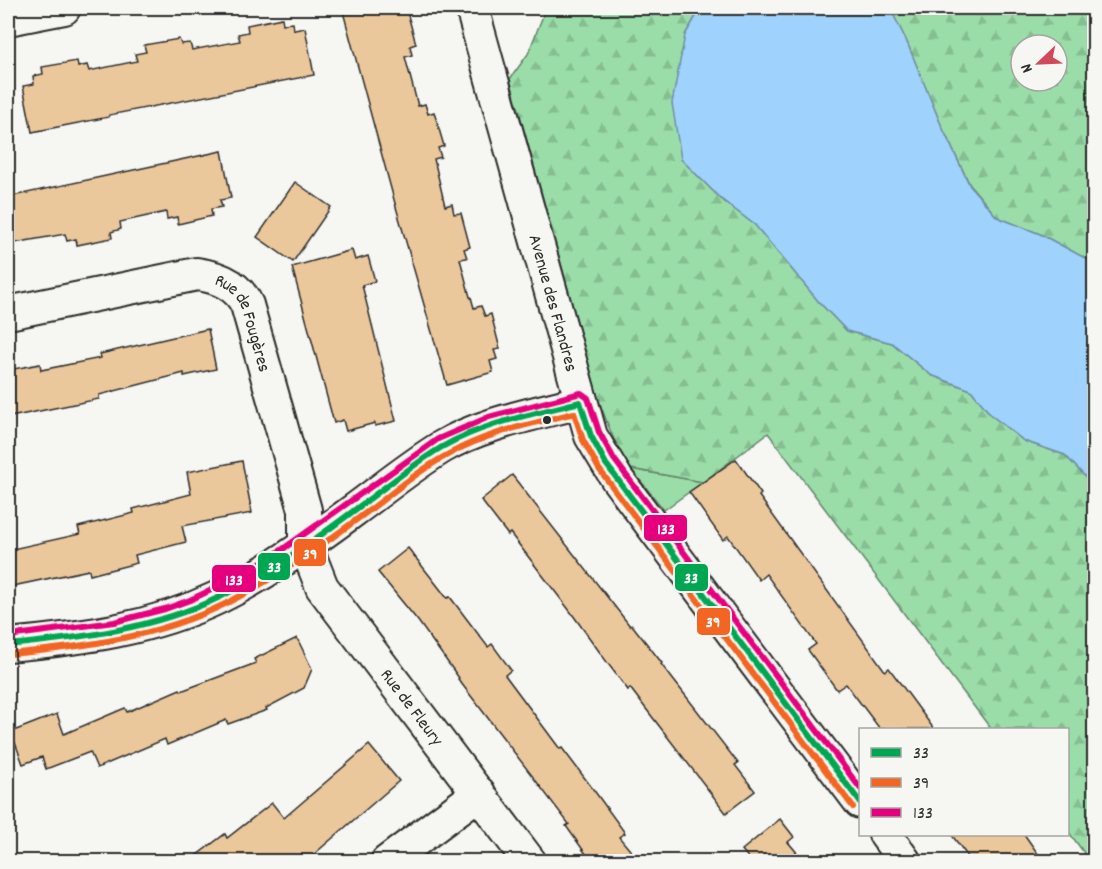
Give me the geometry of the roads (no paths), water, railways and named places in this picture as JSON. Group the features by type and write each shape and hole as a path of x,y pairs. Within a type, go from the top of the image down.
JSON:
{"street":[{"path":"8,19 64,8"},
{"name":"Avenue des Flandres","path":"472,8 591,436 617,479 859,799"},
{"name":"Rue de Fougères","path":"8,313 197,274 216,278 235,287 247,305 305,510 305,544"},
{"path":"8,645 107,634 133,628 177,614 220,596 305,544 450,443 490,427 580,402"},
{"name":"Rue de Fleury","path":"305,544 322,587 530,861"},
{"path":"387,861 478,793"},
{"path":"886,836 905,861"}],"water":[{"path":"701,8 890,8 970,186 997,217 1040,234 1094,263 1094,486 1065,455 1024,441 991,415 971,390 931,375 892,343 847,331 819,302 755,225 721,199 681,159 672,103 685,35"}]}
